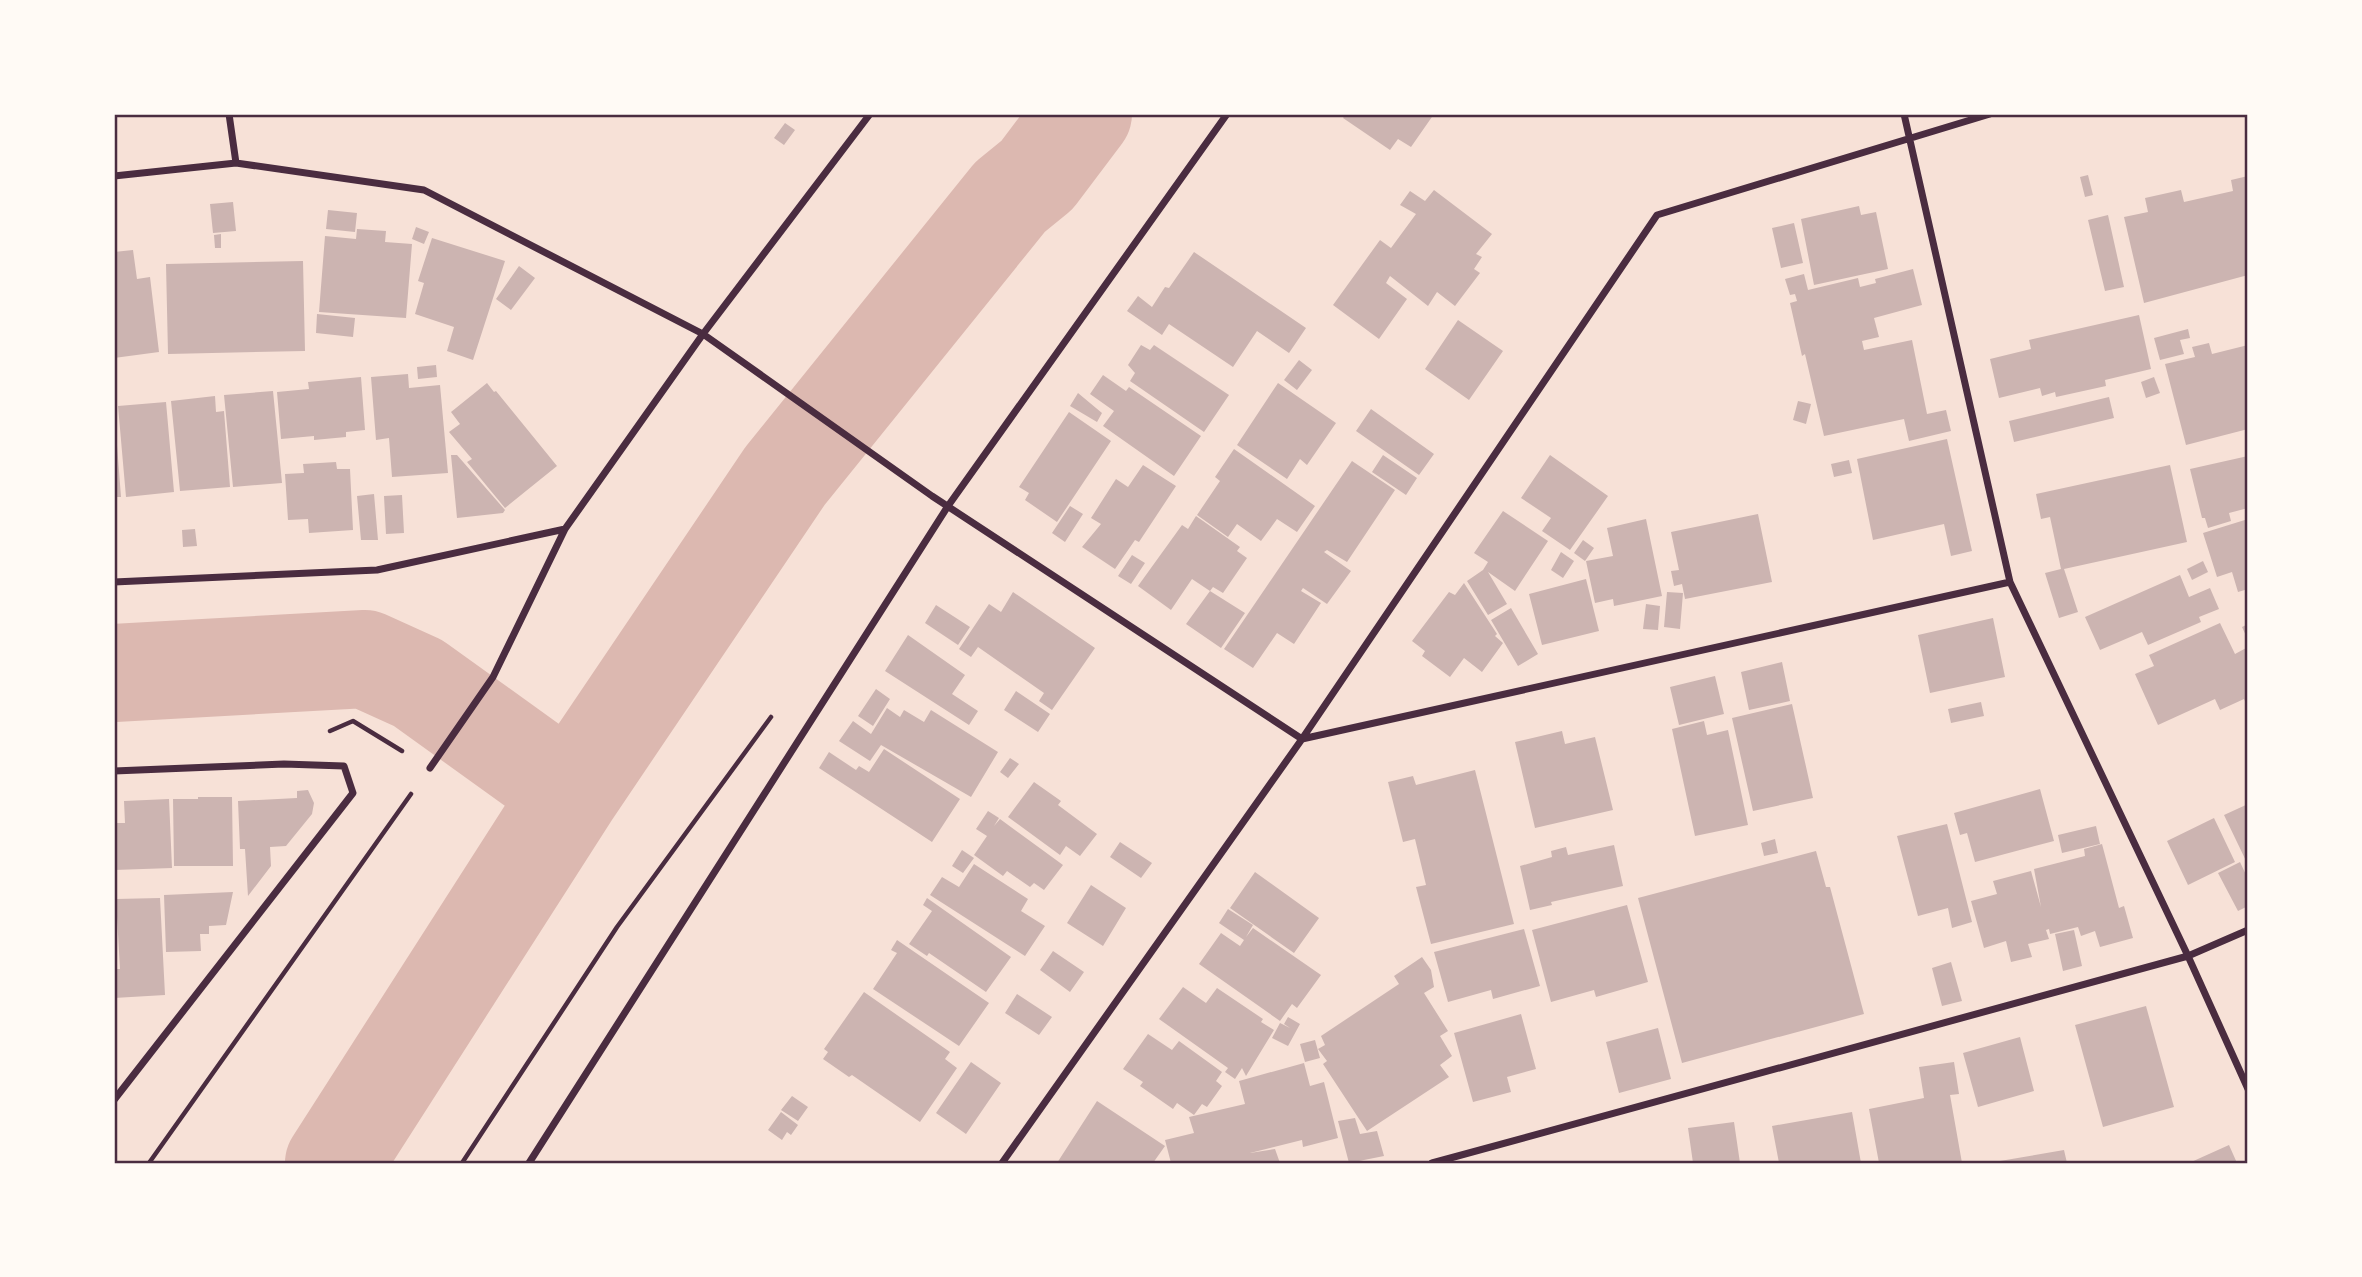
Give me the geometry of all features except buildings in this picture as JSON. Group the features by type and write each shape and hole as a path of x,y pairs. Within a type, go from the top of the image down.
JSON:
{"street":[{"path":"229,114 236,163"},
{"path":"430,768 494,677 565,530 703,334 870,114"},
{"path":"529,1163 948,506 1227,114"},
{"path":"1904,114 2010,582 2188,956 2248,1089"},
{"path":"1002,1163 1302,739 1657,215 1990,114"},
{"path":"114,176 236,163 424,190 703,334 948,506 1302,739 2010,582"},
{"path":"114,582 377,570 565,530"},
{"path":"114,771 284,764 344,766 353,793 114,1100"},
{"path":"1432,1163 2188,956 2248,930"}],"path":[{"path":"462,1163 617,927 779,706"},
{"path":"149,1163 430,768"}],"waterway":[{"path":"334,1163 571,793 785,476 1010,197 1037,175 1083,114"},
{"path":"114,673 365,659 418,683 571,793"}]}
